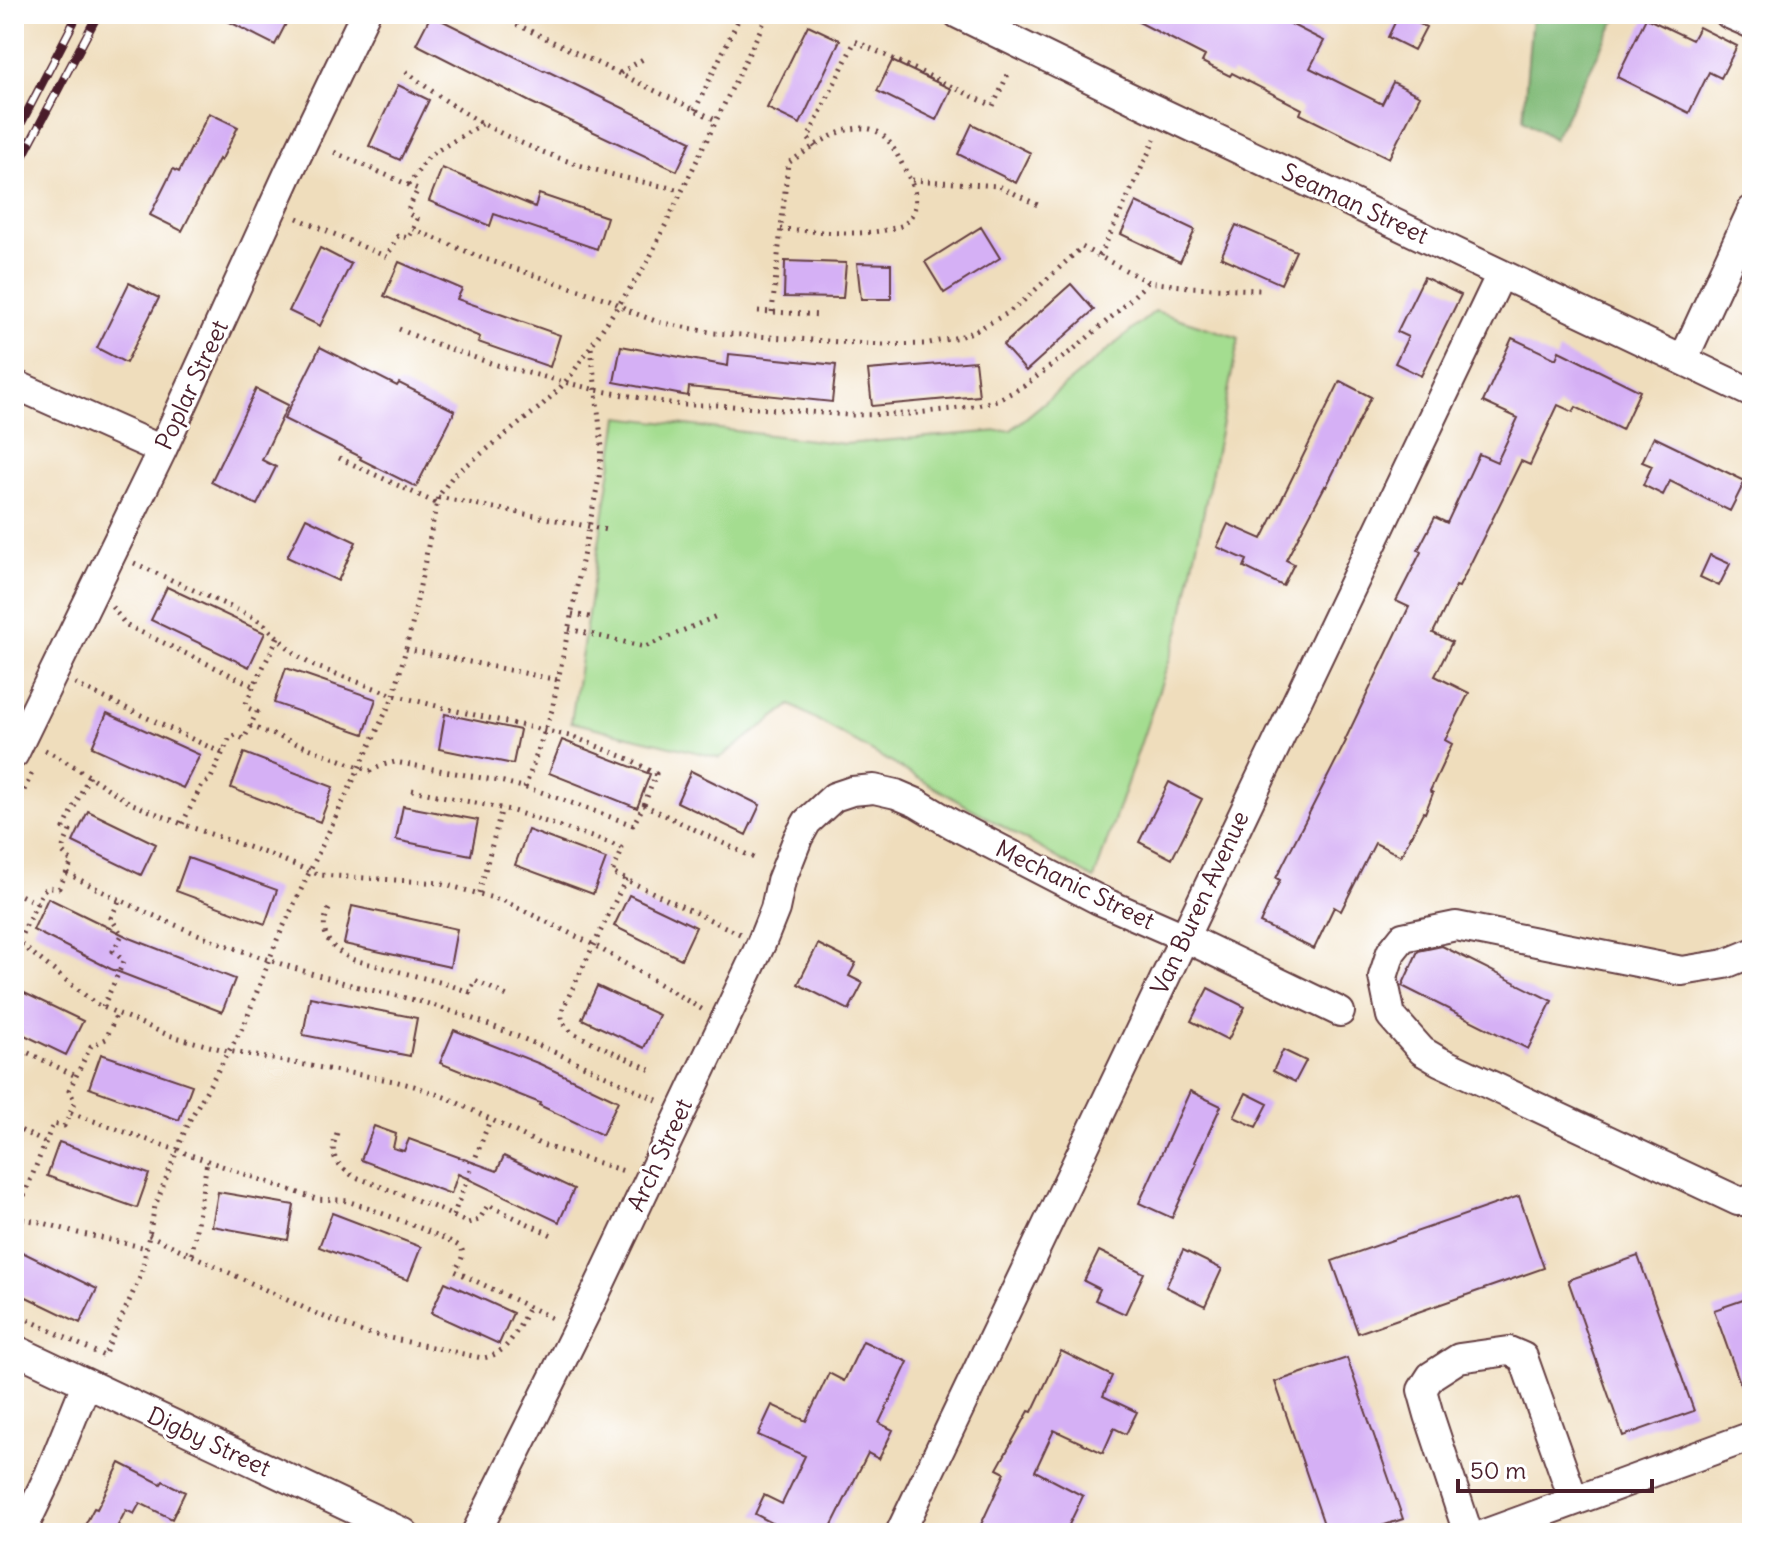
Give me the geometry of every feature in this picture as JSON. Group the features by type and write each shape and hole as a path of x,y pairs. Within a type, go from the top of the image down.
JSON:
{"street":[{"name":"Poplar Street","path":"14,754 162,450 365,14"},
{"name":"Seaman Street","path":"958,14 1752,393"},
{"path":"1729,14 1752,24"},
{"path":"1683,360 1752,210"},
{"name":"Van Buren Avenue","path":"900,1533 1501,274"},
{"path":"14,384 162,450"},
{"name":"Mechanic Street","path":"852,791 874,789 917,803 1099,900 1340,1012"},
{"name":"Arch Street","path":"476,1533 594,1296 761,944 798,838 819,809 834,797 852,791"},
{"path":"1752,953 1725,964 1682,971 1456,926 1403,937 1391,952 1383,977 1391,1016 1422,1051 1738,1201 1752,1198"},
{"name":"Digby Street","path":"14,1349 404,1533"},
{"path":"1468,1533 1422,1390 1431,1376 1459,1358 1509,1351 1523,1357 1574,1501"},
{"path":"21,1533 49,1475 86,1384"},
{"path":"1487,1533 1531,1525 1574,1501 1752,1436"}],"path":[{"path":"495,14 716,120"},
{"path":"695,110 741,14"},
{"path":"14,1313 104,1356 141,1275 155,1206 176,1152 194,1111 252,1007 268,960 394,695 437,500 453,476 539,408 566,382 591,346 647,263 768,14"},
{"path":"815,147 808,138 855,41 993,106 1010,70"},
{"path":"619,73 643,59"},
{"path":"406,71 500,134 525,145 579,166 632,181 682,190"},
{"path":"408,185 435,151 483,123"},
{"path":"772,312 788,163 853,128 871,129 887,137 912,180 915,191 914,212 904,225 877,231 781,229"},
{"path":"1100,256 1155,139"},
{"path":"297,218 387,257 398,236 409,238 417,219 408,210 418,189 329,150"},
{"path":"912,180 999,186 1042,207"},
{"path":"413,229 482,258 619,304 658,322 714,333 882,345 924,344 959,337 1006,314 1082,247 1148,282 1260,290"},
{"path":"399,329 493,364 596,390 681,405 848,415 909,414 969,407 997,400 1024,386 1103,325 1148,282"},
{"path":"758,311 821,315"},
{"path":"525,788 546,729 558,680 601,462 591,346"},
{"path":"339,458 437,500 607,530"},
{"path":"132,562 243,612 265,625 304,662 394,695 574,737 656,774 633,825 504,782 395,762 370,771 250,726"},
{"path":"111,606 126,625 254,686"},
{"path":"572,614 590,617"},
{"path":"569,629 645,647 719,615"},
{"path":"182,824 202,785 210,780 230,737 236,735 244,739 257,712 246,704 278,637"},
{"path":"406,649 558,680"},
{"path":"75,684 222,753"},
{"path":"44,749 130,803 320,875 440,883 511,904 594,945 711,1015"},
{"path":"89,776 64,828 70,831 63,853 72,862 59,888 47,887 43,891 18,942 84,996 168,1035 228,1051 414,1086 450,1099 552,1148 636,1175"},
{"path":"412,790 533,816 621,848 612,873 749,938"},
{"path":"644,805 756,859"},
{"path":"479,893 502,808"},
{"path":"67,873 119,901 268,960 436,1006 481,1022 545,1047 666,1104"},
{"path":"626,879 562,1012 563,1025 573,1033 653,1071"},
{"path":"14,892 37,903"},
{"path":"103,1007 124,961 113,951 122,935 111,918 119,901"},
{"path":"329,909 324,921 328,940 334,948 354,960 470,992 475,980 511,998"},
{"path":"117,1013 106,1039 91,1046 69,1090 75,1102 71,1113 64,1126 53,1124 14,1218 147,1248"},
{"path":"14,1046 76,1076"},
{"path":"71,1113 316,1199 345,1200 439,1236 462,1249 462,1257 455,1271 565,1324"},
{"path":"453,1216 490,1120"},
{"path":"14,1127 44,1142"},
{"path":"337,1133 332,1146 333,1154 344,1170 353,1176 468,1223 474,1223 483,1216 488,1205 554,1236"},
{"path":"192,1254 207,1162"},
{"path":"149,1235 362,1332 482,1358 505,1348 519,1329 529,1307"}],"green space":[{"path":"1532,14 1619,14 1554,139 1523,120"},
{"path":"1155,311 1239,338 1180,629 1094,879 791,705 720,758 571,722 619,417 845,444 1011,430"}],"building":[{"path":"214,14 291,14 275,45"},
{"path":"1123,14 1271,14 1324,41 1310,68 1382,104 1393,82 1420,96 1389,158 1300,114 1302,109 1232,73 1230,76 1202,62 1205,56"},
{"path":"1399,14 1426,27 1414,50 1388,37"},
{"path":"431,15 691,141 677,171 416,44"},
{"path":"1646,18 1692,40 1699,27 1737,46 1721,78 1709,72 1689,113 1617,77"},
{"path":"808,25 840,40 800,124 767,108"},
{"path":"892,61 951,89 936,120 877,91"},
{"path":"398,85 429,100 400,160 369,146"},
{"path":"209,113 238,127 182,231 150,215 173,169 179,172"},
{"path":"972,124 1031,153 1016,183 958,154"},
{"path":"442,168 535,207 539,194 607,217 597,249 494,214 490,226 429,201"},
{"path":"1136,202 1195,230 1180,262 1121,234"},
{"path":"1236,225 1296,251 1281,284 1221,257"},
{"path":"981,227 1000,258 944,293 925,262"},
{"path":"320,248 351,264 320,326 289,311"},
{"path":"785,261 846,263 843,298 784,297"},
{"path":"399,262 462,289 457,299 560,335 550,367 478,342 480,337 384,296"},
{"path":"857,263 891,264 891,299 861,299"},
{"path":"1424,277 1461,295 1421,376 1395,363 1408,337 1397,332"},
{"path":"129,283 159,298 126,363 97,348"},
{"path":"1071,284 1094,310 1026,371 1003,345"},
{"path":"1512,338 1556,359 1559,351 1640,391 1622,430 1576,407 1573,412 1558,405 1530,465 1521,461 1433,633 1452,642 1435,676 1469,693 1445,740 1452,744 1430,791 1433,793 1425,813 1401,856 1375,843 1341,911 1334,907 1314,949 1260,923 1280,880 1276,878 1346,741 1409,607 1396,601 1421,552 1418,550 1435,517 1447,523 1479,454 1497,462 1518,418 1483,402"},
{"path":"621,346 728,366 729,354 836,365 832,402 689,387 688,396 614,382"},
{"path":"320,347 455,411 416,487 284,419"},
{"path":"975,361 979,396 872,406 868,370"},
{"path":"1340,381 1371,397 1286,560 1294,564 1283,586 1244,567 1247,560 1217,547 1228,524 1262,539"},
{"path":"256,389 288,405 262,460 276,467 257,505 211,482"},
{"path":"1654,437 1745,481 1730,511 1670,481 1663,495 1643,485 1652,466 1642,462"},
{"path":"306,518 356,542 338,581 287,557"},
{"path":"1710,555 1730,564 1719,586 1700,577"},
{"path":"167,587 265,633 249,667 151,620"},
{"path":"286,668 376,699 364,734 274,703"},
{"path":"107,713 200,755 183,788 92,747"},
{"path":"445,714 520,730 513,764 439,749"},
{"path":"562,740 650,774 637,808 549,773"},
{"path":"244,753 333,787 320,822 231,788"},
{"path":"691,771 760,805 746,835 677,802"},
{"path":"1169,782 1202,799 1172,859 1139,842"},
{"path":"403,806 478,820 471,855 396,840"},
{"path":"88,811 156,844 141,875 73,842"},
{"path":"528,830 606,859 593,894 515,865"},
{"path":"188,858 277,890 265,924 176,891"},
{"path":"629,895 696,927 681,959 614,926"},
{"path":"48,898 130,938 235,979 222,1012 111,969 33,930"},
{"path":"352,906 457,929 450,967 344,944"},
{"path":"818,944 856,963 849,976 863,983 849,1010 798,984"},
{"path":"1442,946 1552,1001 1528,1049 1402,986 1418,951"},
{"path":"597,986 659,1015 644,1048 582,1019"},
{"path":"14,988 83,1021 66,1055 14,1030"},
{"path":"1208,988 1245,1007 1228,1040 1191,1021"},
{"path":"310,997 417,1018 410,1056 303,1035"},
{"path":"454,1030 540,1064 618,1101 602,1135 540,1103 440,1063"},
{"path":"1283,1050 1306,1061 1295,1082 1273,1071"},
{"path":"101,1054 192,1085 179,1120 89,1088"},
{"path":"1190,1091 1221,1106 1172,1218 1139,1203"},
{"path":"1246,1093 1268,1104 1256,1127 1234,1117"},
{"path":"374,1126 396,1134 393,1148 404,1151 409,1139 497,1171 504,1156 574,1189 559,1222 458,1174 451,1194 361,1160"},
{"path":"59,1142 149,1174 137,1208 47,1176"},
{"path":"218,1192 294,1205 288,1240 212,1226"},
{"path":"1519,1196 1544,1268 1358,1333 1332,1261"},
{"path":"332,1213 421,1247 408,1280 319,1247"},
{"path":"14,1248 97,1289 80,1323 14,1291"},
{"path":"1183,1250 1222,1269 1205,1306 1166,1287"},
{"path":"1099,1251 1144,1273 1125,1314 1095,1300 1100,1289 1084,1281"},
{"path":"1638,1256 1694,1411 1623,1436 1568,1280"},
{"path":"445,1282 513,1313 499,1344 431,1313"},
{"path":"1752,1297 1752,1408 1749,1408 1714,1310"},
{"path":"863,1341 908,1362 879,1423 893,1430 879,1459 868,1453 828,1533 770,1533 774,1524 755,1514 764,1495 782,1504 805,1456 758,1435 772,1405 806,1421 829,1373 844,1381"},
{"path":"1061,1351 1112,1376 1103,1396 1137,1412 1126,1434 1114,1428 1103,1453 1054,1430 1035,1471 1083,1496 1065,1533 977,1533 1005,1473 997,1469 1029,1411 1032,1412"},
{"path":"1347,1358 1403,1519 1360,1533 1327,1533 1275,1382"},
{"path":"120,1463 161,1484 163,1481 185,1492 172,1519 140,1503 134,1514 126,1510 114,1533 97,1533 84,1527 94,1508 97,1509"}],"railway":[{"path":"14,137 78,14"},
{"path":"14,173 98,14"}]}
